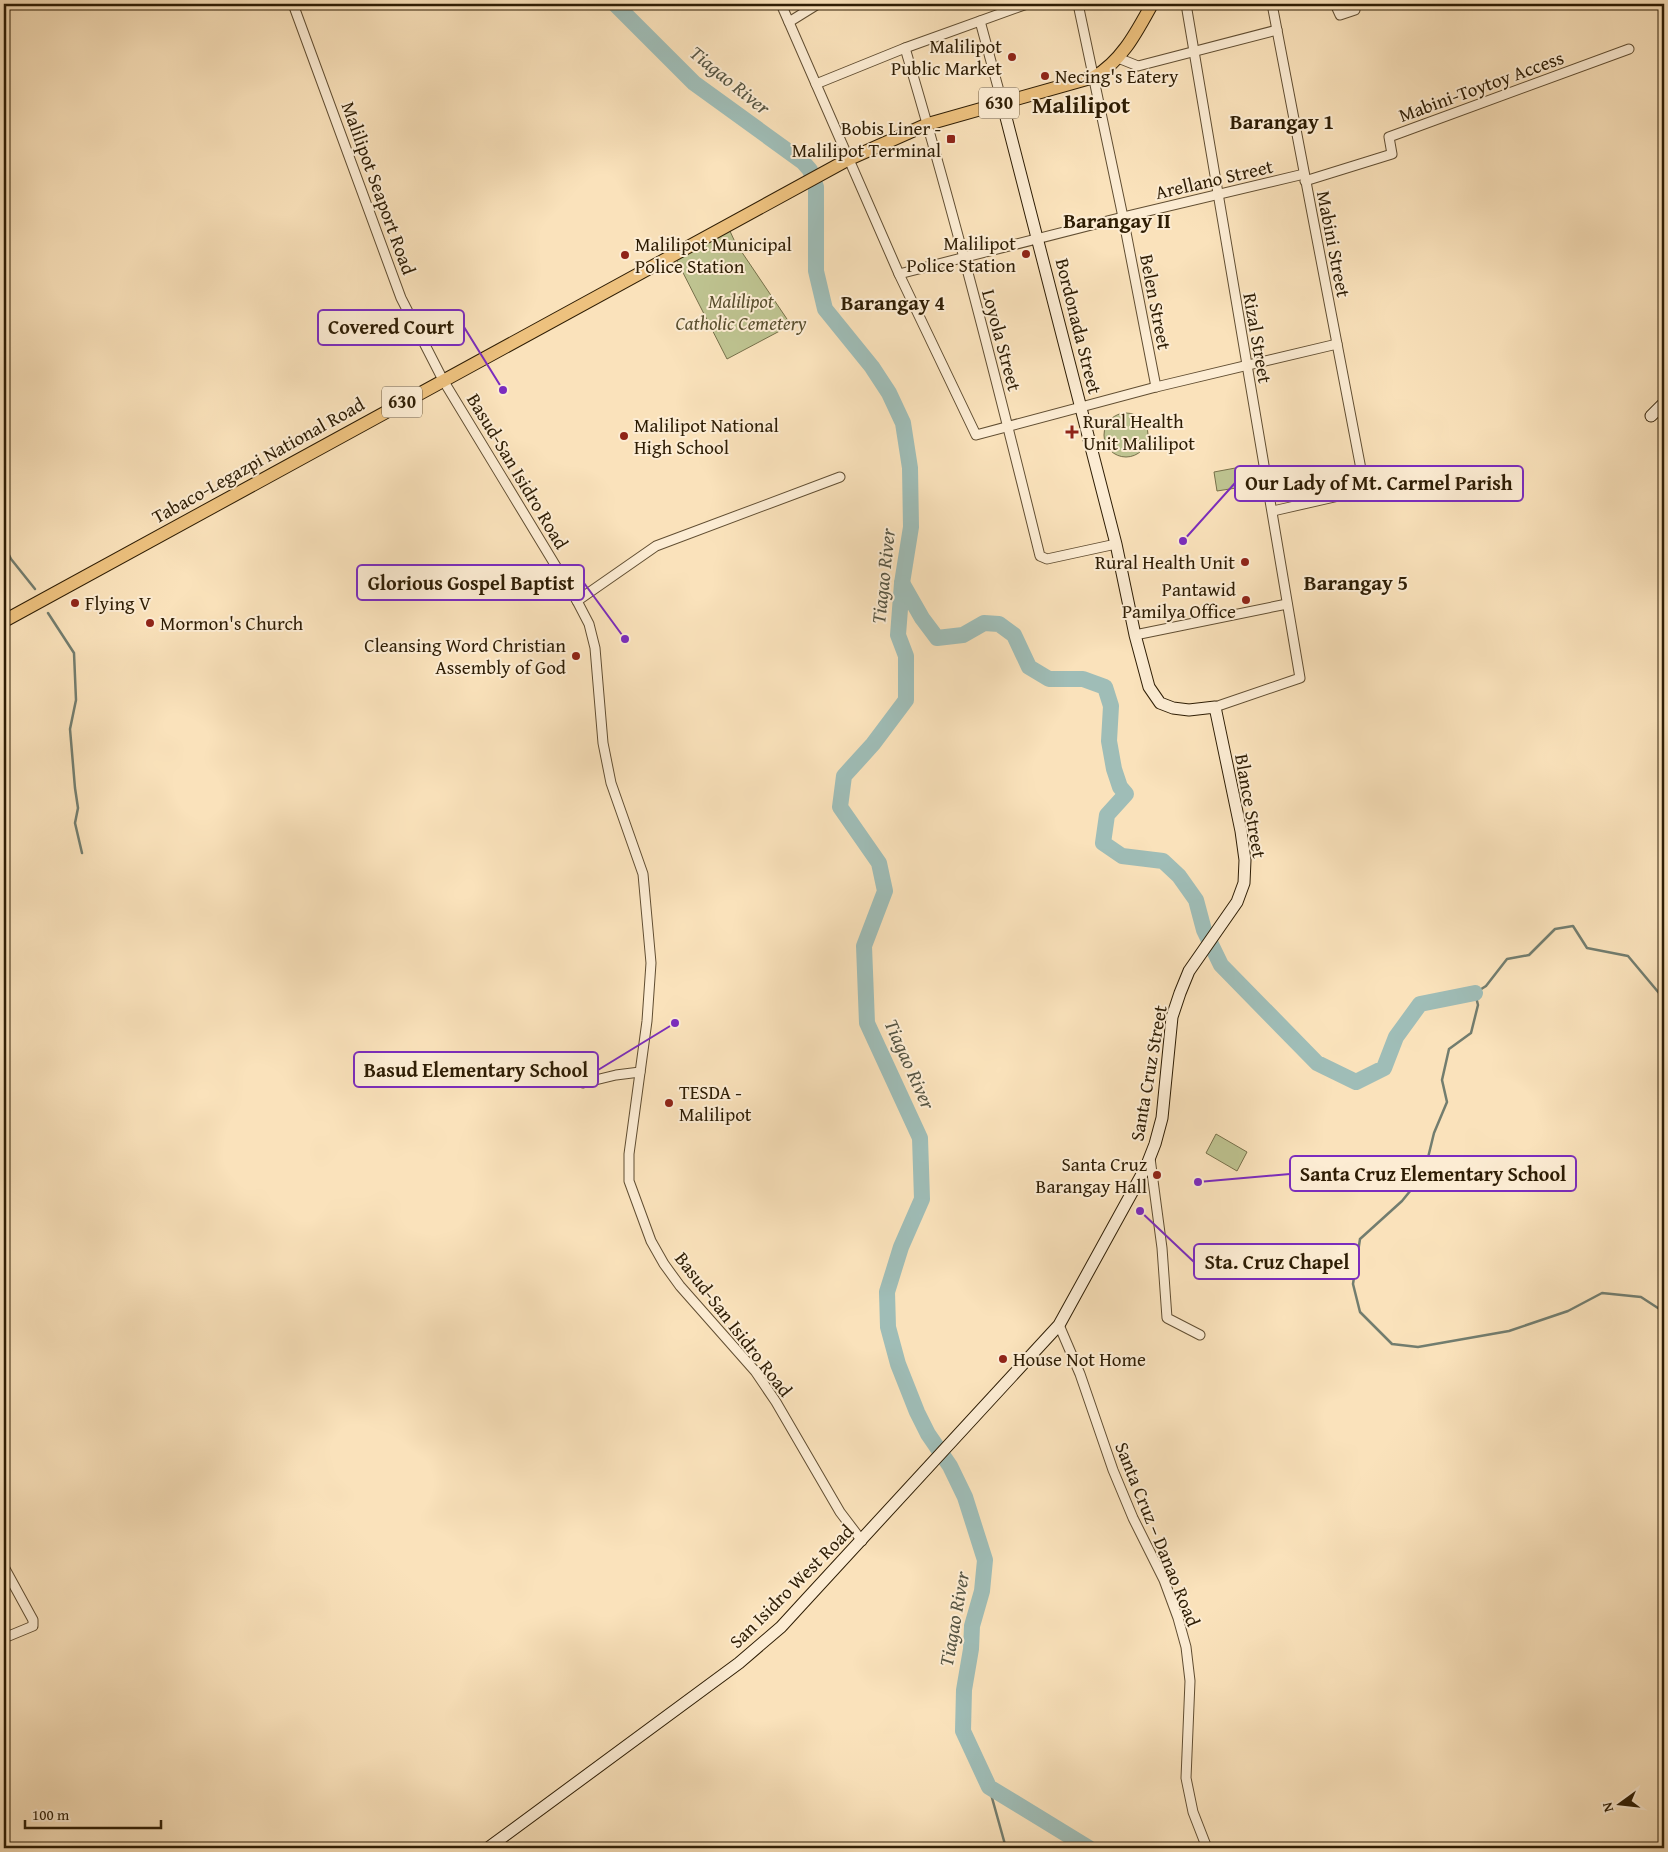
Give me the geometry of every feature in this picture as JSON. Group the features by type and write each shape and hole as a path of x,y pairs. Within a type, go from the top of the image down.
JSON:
{"main road":[{"name":"630","path":"849,159 928,124 1094,77 1104,71 1118,58 1152,4"},
{"name":"Tabaco-Legazpi National Road","path":"4,621 849,159"}],"street":[{"name":"Malilipot Seaport Road","path":"294,4 401,298 444,380"},
{"path":"780,4 899,274 976,435 1156,387 1337,344"},
{"path":"789,22 818,4"},
{"path":"816,84 905,48 1027,4"},
{"name":"Belen Street","path":"1078,4 1123,217 1156,387"},
{"name":"Rizal Street","path":"1186,4 1300,678 1215,707"},
{"name":"Mabini Street","path":"1272,4 1365,490 1273,511"},
{"path":"1335,4 1340,15 1355,10"},
{"path":"980,21 1002,102"},
{"path":"1118,58 1138,66 1277,30"},
{"name":"Loyola Street","path":"905,48 964,256 1040,556 1047,559 1116,544"},
{"name":"Mabini-Toytoy Access","path":"1304,177 1392,154 1389,137 1629,49"},
{"name":"Bordonada Street","path":"1002,102 1116,544 1135,635 1149,687 1160,703 1173,708 1189,710 1215,707"},
{"name":"Arellano Street","path":"899,274 1123,217 1304,177"},
{"name":"Basud-San Isidro Road","path":"444,380 578,600 589,624 595,648 604,743 611,783 643,874 651,978 627,1167 629,1181 651,1241 680,1286 743,1357 776,1402 840,1512 862,1541"},
{"path":"1652,416 1664,403"},
{"path":"578,600 656,546 840,478"},
{"path":"1135,635 1287,604"},
{"name":"Blance Street","path":"1215,707 1241,831 1245,860 1244,883 1237,902 1216,934"},
{"name":"Santa Cruz Street","path":"1058,1325 1150,1158 1162,1118 1172,1017 1189,971 1216,934"},
{"path":"583,1083 616,1075 640,1072"},
{"path":"1150,1158 1162,1248 1167,1318 1200,1336"},
{"name":"San Isidro West Road","path":"488,1848 739,1663 781,1627 862,1541 1058,1325"},
{"name":"Santa Cruz – Danao Road","path":"1058,1325 1080,1374 1112,1470 1133,1518 1164,1580 1178,1618 1186,1647 1190,1681 1186,1778 1193,1812 1207,1848"},
{"path":"4,1567 33,1620 33,1626 4,1638"}],"green space":[{"name":"Malilipot Catholic Cemetery","path":"729,229 735,242 791,325 727,359 676,259"},
{"path":"1126,413 1138,417 1144,423 1148,435 1144,447 1138,453 1126,457 1114,453 1108,447 1104,435 1108,423 1114,417"},
{"path":"1246,466 1249,486 1217,491 1214,472"},
{"path":"1216,1134 1247,1152 1237,1171 1206,1153"}],"waterway":[{"name":"Tiagao River","path":"615,4 694,83 803,162 810,170 816,187 816,271 825,309 872,367 889,393 903,423 910,468 911,527 902,583 898,635 906,656 906,700 873,744 844,776 840,807 879,863 885,891 864,946 867,1023 920,1138 922,1199 901,1247 887,1292 888,1327 898,1364 917,1412 928,1434 950,1466 965,1497 985,1560 982,1591 972,1626 971,1649 964,1690 963,1731 989,1787 1089,1848"},
{"path":"4,545 11,559 35,589"},
{"path":"902,583 922,618 937,638 963,635 984,623 999,624 1014,635 1029,667 1049,679 1083,679 1105,687 1111,706 1109,741 1114,769 1120,787 1126,794 1107,815 1103,843 1122,856 1163,861 1179,876 1196,900 1204,930 1221,965 1317,1063 1356,1082 1384,1068 1396,1037 1420,1004 1475,993"},
{"path":"48,613 74,653 76,700 70,729 78,808 75,823 82,853"},
{"path":"1664,999 1628,956 1587,948 1573,926 1555,929 1529,955 1507,959 1486,986 1475,993 1478,1005 1471,1033 1449,1049 1442,1080 1447,1102 1434,1133 1424,1174 1402,1201 1360,1239 1353,1284 1360,1312 1392,1344 1418,1347 1509,1331 1568,1311 1602,1293 1641,1297 1664,1312"},
{"path":"989,1787 1006,1848"}],"place":[{"name":"Malilipot Public Market","path":"1012,57"},
{"name":"Necing's Eatery","path":"1045,76"},
{"name":"Bobis Liner - Malilipot Terminal","path":"951,139"},
{"name":"Malilipot Police Station","path":"1026,254"},
{"name":"Malilipot Municipal Police Station","path":"625,255"},
{"name":"Covered Court","path":"503,390"},
{"name":"Rural Health Unit Malilipot","path":"1072,432"},
{"name":"Malilipot National High School","path":"624,436"},
{"name":"Our Lady of Mt. Carmel Parish","path":"1183,541"},
{"name":"Rural Health Unit","path":"1245,562"},
{"name":"Pantawid Pamilya Office","path":"1246,600"},
{"name":"Flying V","path":"75,603"},
{"name":"Mormon's Church","path":"150,623"},
{"name":"Glorious Gospel Baptist","path":"625,639"},
{"name":"Cleansing Word Christian Assembly of God","path":"576,656"},
{"name":"Basud Elementary School","path":"675,1023"},
{"name":"TESDA - Malilipot","path":"669,1103"},
{"name":"Santa Cruz Barangay Hall","path":"1157,1175"},
{"name":"Santa Cruz Elementary School","path":"1198,1182"},
{"name":"Sta. Cruz Chapel","path":"1140,1211"},
{"name":"House Not Home","path":"1003,1359"}],"district":[{"name":"Malilipot","path":"1081,105"},
{"name":"Barangay 1","path":"1282,122"},
{"name":"Barangay Ⅱ","path":"1117,221"},
{"name":"Barangay 4","path":"893,303"},
{"name":"Barangay 5","path":"1356,583"}]}
